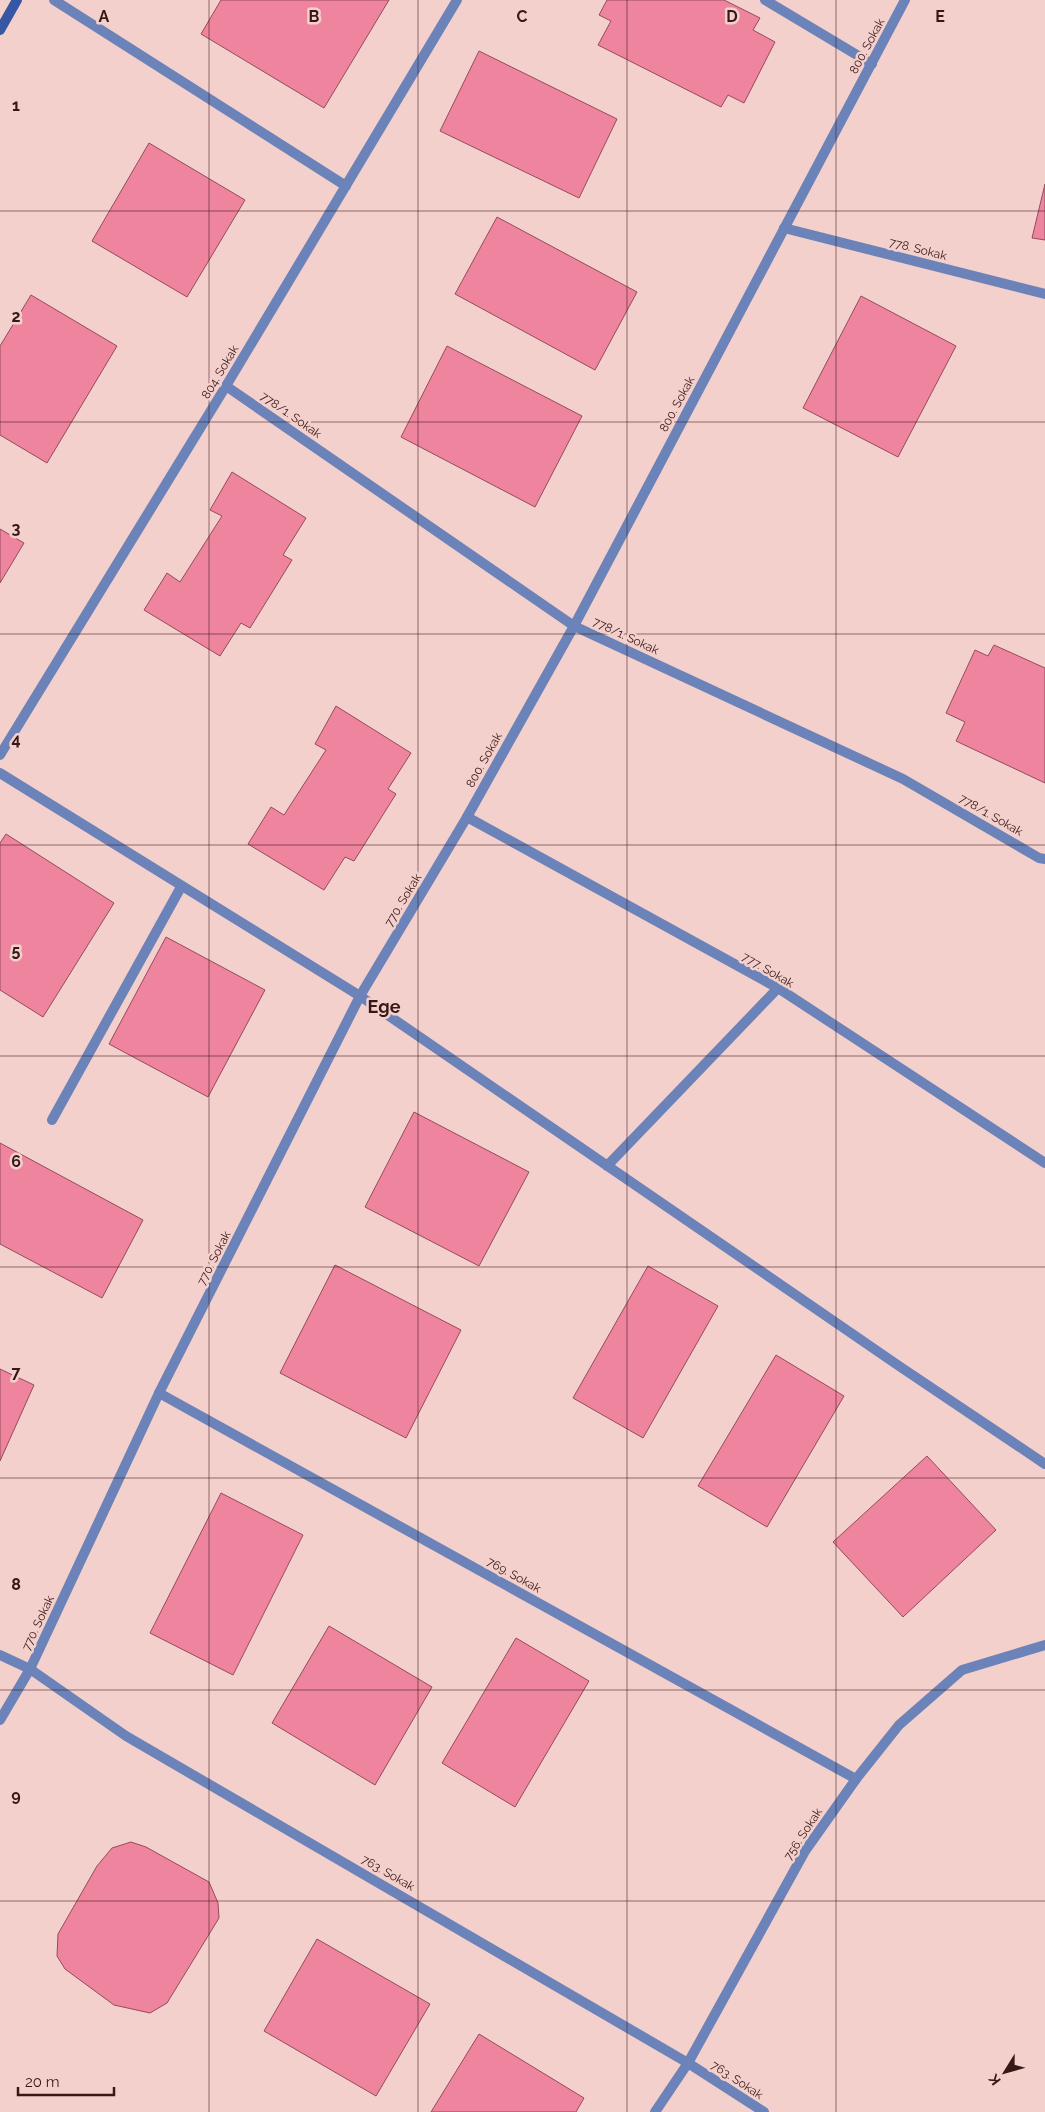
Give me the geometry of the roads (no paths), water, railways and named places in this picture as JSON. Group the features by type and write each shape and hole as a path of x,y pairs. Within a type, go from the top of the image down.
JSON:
{"main road":[{"path":"0,30 18,0"}],"street":[{"path":"54,0 346,186"},
{"name":"804. Sokak","path":"0,755 226,386 457,0"},
{"path":"765,0 872,64"},
{"name":"800. Sokak","path":"466,817 574,626 905,0"},
{"name":"778. Sokak","path":"784,228 1045,294"},
{"name":"778/1. Sokak","path":"226,386 574,626 903,779 1039,858 1045,859"},
{"path":"0,773 181,887 360,996 1045,1464"},
{"name":"777. Sokak","path":"466,817 778,988 1045,1163"},
{"name":"770. Sokak","path":"0,1720 30,1669 159,1393 360,996 466,817"},
{"path":"52,1120 181,887"},
{"path":"607,1166 778,988"},
{"name":"769. Sokak","path":"159,1393 856,1779"},
{"name":"756. Sokak","path":"655,2112 688,2063 805,1851 856,1779 899,1725 962,1670 1045,1645"},
{"name":"763. Sokak","path":"0,1655 30,1669 126,1736 688,2063 764,2112"}],"district":[{"name":"Ege","path":"384,1006"}]}
